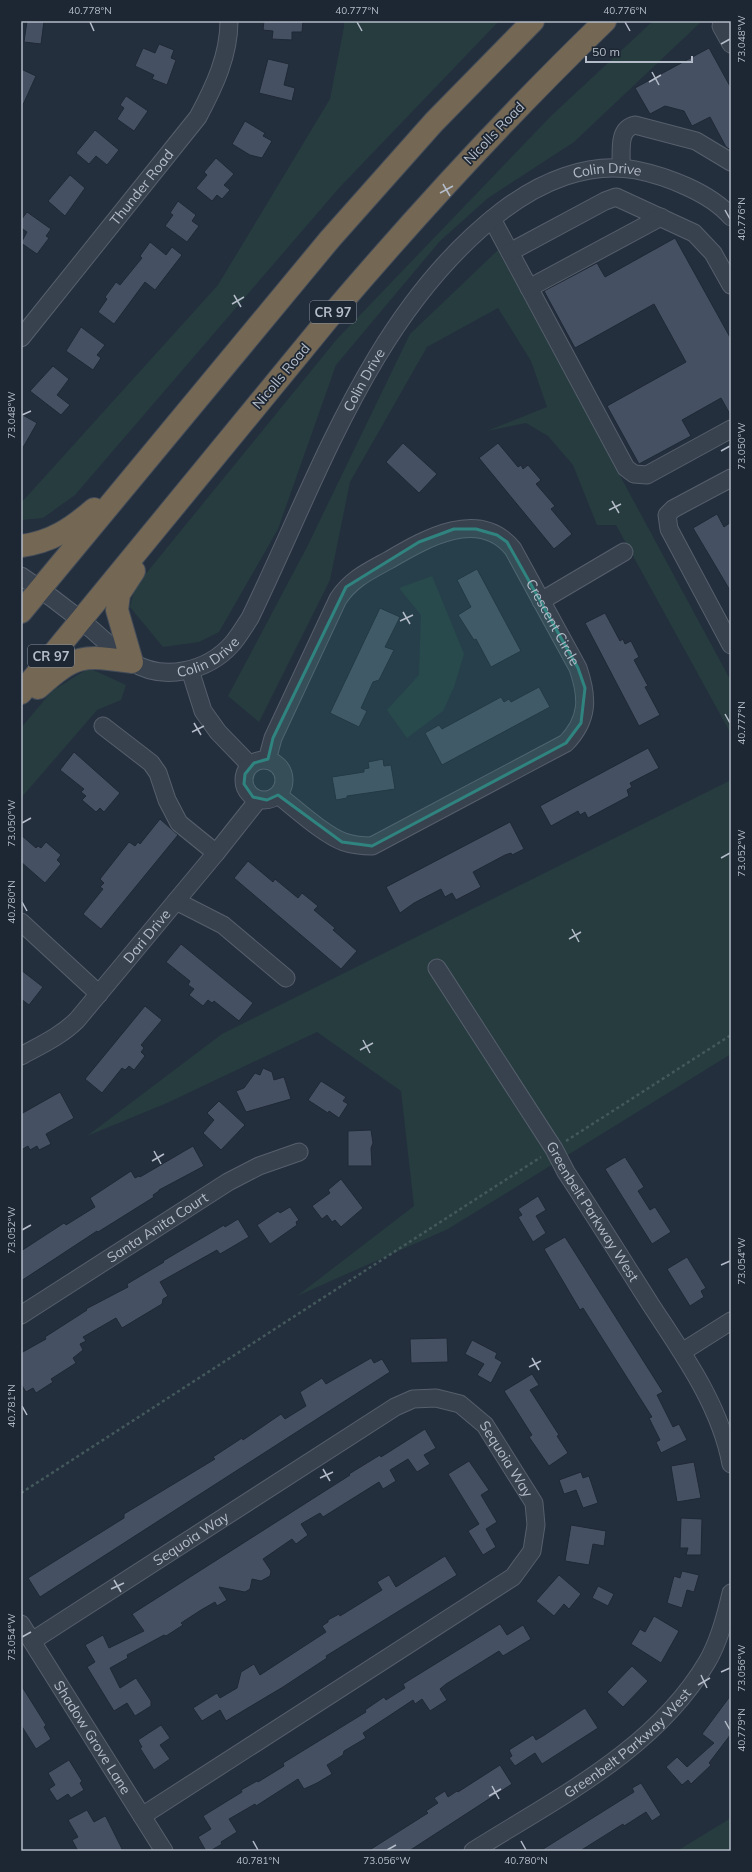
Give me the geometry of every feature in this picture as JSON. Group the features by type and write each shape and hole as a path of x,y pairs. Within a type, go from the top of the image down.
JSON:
{"highway":[{"path":"21,612 280,296 376,186 483,70 533,21"},
{"name":"Nicolls Road","path":"21,693 332,314 434,196 520,105 605,21"},
{"path":"21,546 40,543 67,531 134,475"},
{"path":"21,703 60,669 76,661 101,658 132,662 118,616 119,594 131,577 156,527"}],"street":[{"name":"Thunder Road","path":"21,338 198,117 214,87 224,57 229,21"},
{"path":"721,26 731,44"},
{"path":"621,167 623,135 629,126 635,125 675,134 696,141 731,162"},
{"name":"Colin Drive","path":"21,576 41,589 132,662 153,671 171,672 190,670 202,666 222,653 232,644 250,618 348,409 384,344 427,283 456,252 492,219 535,189 556,179 588,171 621,167 647,172 671,180 713,201 731,217"},
{"path":"510,252 610,198 616,197 694,233 713,253 731,285"},
{"path":"529,288 661,217"},
{"path":"492,219 626,468 634,474 647,475 731,429"},
{"path":"731,478 673,509 667,515 667,522 669,529 731,644"},
{"name":"Crescent Circle","path":"267,760 272,738 338,598 346,587 355,579 419,542 454,529 476,529 497,535 507,542 578,668 585,688 584,709 581,723 575,734 566,743 372,846 342,842 278,795"},
{"path":"541,601 624,552"},
{"path":"190,670 203,711 218,732 250,765"},
{"path":"103,726 151,763 158,773 166,800 179,823 216,853"},
{"path":"267,760 276,764 284,775 284,784 278,795 267,800 258,800 249,794 244,784 245,774 250,765 258,761 267,760"},
{"name":"Dari Drive","path":"21,1056 68,1029 216,853 258,800"},
{"path":"176,901 223,925 286,978"},
{"path":"21,922 98,994"},
{"name":"Greenbelt Parkway West","path":"437,968 554,1149 566,1172 682,1352 714,1410 729,1452 731,1464"},
{"name":"Santa Anita Court","path":"21,1314 228,1182 259,1166 298,1152"},
{"path":"682,1352 731,1321"},
{"name":"Sequoia Way","path":"32,1642 395,1407 413,1399 436,1398 460,1404 486,1425 534,1503 536,1525 532,1551 513,1577 142,1816"},
{"name":"Greenbelt Parkway West","path":"473,1851 627,1752 657,1726 682,1697 708,1661 726,1616 731,1593"},
{"name":"Shadow Grove Lane","path":"21,1624 164,1851"}],"path":[{"path":"21,1493 731,1035"}],"highlighted area":[{"path":"454,529 476,529 497,535 507,542 578,668 585,688 581,723 566,743 372,846 342,842 278,795 267,800 253,797 244,784 245,774 254,763 268,759 273,738 346,587 419,542"}],"green space":[{"path":"344,21 499,21 339,188 75,495 43,518 21,520 21,503 218,285 330,99"},
{"path":"653,21 702,21 574,142 488,198 440,241 336,365 278,529 219,632 199,642 163,647 130,607 135,587 337,339 551,116"},
{"path":"498,250 731,681 731,734 616,525 597,525 573,465 548,436 526,423 487,431 547,407 531,361 498,308 427,347 350,482 330,580 259,722 228,696 307,547 410,334"},
{"path":"432,576 464,654 454,687 443,711 407,738 387,710 419,675 421,615 399,588"},
{"path":"89,668 126,685 121,700 97,710 21,798 21,728 52,691"},
{"path":"731,780 731,1054 448,1229 297,1296 414,1206 401,1091 317,1032 167,1103 87,1136 222,1034"},
{"path":"731,1818 731,1851 677,1851"}],"building":[{"path":"27,21 44,21 41,44 24,42"},
{"path":"264,21 303,21 302,32 292,32 292,40 272,39 273,31 263,30"},
{"path":"159,44 174,50 171,58 176,60 167,85 152,79 154,75 135,66 143,48 155,53"},
{"path":"709,48 731,88 731,150 726,147 710,117 692,126 684,111 665,106 650,114 635,88"},
{"path":"268,59 289,64 284,85 295,88 292,101 259,93"},
{"path":"21,69 36,76 21,109"},
{"path":"126,96 148,111 134,131 117,119 124,108 120,105"},
{"path":"245,121 265,133 263,136 272,141 262,158 250,155 232,144"},
{"path":"95,130 119,150 107,165 96,156 89,164 76,153"},
{"path":"216,158 234,174 224,185 230,190 222,199 217,195 212,201 196,188 207,175 204,172"},
{"path":"70,175 85,188 65,216 48,201"},
{"path":"178,201 196,215 192,221 199,226 187,242 165,226 173,215 170,213"},
{"path":"27,212 51,229 46,236 49,238 37,254 21,243 27,232 21,228 21,220"},
{"path":"675,238 731,339 731,416 721,398 682,420 691,436 639,464 607,406 686,362 654,304 575,348 544,291 597,263 605,277"},
{"path":"150,242 166,255 172,247 182,255 155,290 145,282 114,324 98,312 107,299 105,297 116,282 120,285 142,258 140,256"},
{"path":"81,327 105,345 97,355 101,358 93,370 66,351"},
{"path":"53,366 69,379 57,395 70,405 61,415 30,391"},
{"path":"21,414 37,423 21,451"},
{"path":"403,443 437,474 419,493 386,462"},
{"path":"498,443 518,467 521,465 523,469 528,465 541,480 536,484 555,506 551,509 572,534 554,549 479,458"},
{"path":"717,514 724,527 731,522 731,592 693,528"},
{"path":"477,569 521,651 491,667 476,639 474,640 458,615 471,607 457,580"},
{"path":"380,608 400,617 385,647 394,650 379,680 373,682 361,708 367,711 359,727 330,713"},
{"path":"605,613 620,641 623,639 625,644 631,641 639,657 634,660 648,686 645,687 660,715 639,726 585,623"},
{"path":"539,687 550,707 442,765 425,733 439,725 442,729 501,697 504,702 509,699 511,702"},
{"path":"648,748 659,768 630,783 632,787 627,790 629,796 588,818 585,812 580,815 578,811 551,826 540,806"},
{"path":"74,752 120,793 104,812 100,808 96,812 82,800 86,796 81,792 84,789 60,770"},
{"path":"383,759 384,766 391,765 395,789 347,796 347,798 336,800 332,777 364,772 364,769 369,768 368,762"},
{"path":"160,819 178,835 101,929 83,914 103,889 100,887 104,883 100,879 129,842 135,846 138,842 140,844"},
{"path":"510,822 524,849 512,855 511,853 505,855 473,872 481,887 456,900 452,893 445,897 441,889 414,903 400,913 386,887"},
{"path":"21,835 36,848 38,846 41,848 46,842 61,855 57,860 61,864 45,883 21,862"},
{"path":"248,861 273,882 275,879 298,898 302,893 318,906 314,910 335,928 333,930 357,951 341,969 234,878"},
{"path":"181,944 253,1003 239,1021 214,1001 212,1003 208,1000 203,1006 189,995 194,989 188,985 190,981 166,962"},
{"path":"21,970 43,987 29,1005 21,999"},
{"path":"145,1006 162,1020 141,1045 144,1048 141,1052 145,1056 134,1070 129,1066 125,1070 122,1068 102,1093 85,1079"},
{"path":"263,1068 272,1072 274,1080 284,1077 291,1099 246,1112 236,1091 244,1088 255,1073 260,1075"},
{"path":"321,1081 346,1097 343,1101 348,1104 339,1118 308,1100"},
{"path":"60,1092 74,1118 46,1134 51,1144 39,1150 37,1146 30,1150 28,1146 21,1150 21,1114"},
{"path":"219,1101 245,1125 221,1150 203,1133 214,1120 207,1113"},
{"path":"371,1130 373,1143 371,1148 372,1166 348,1166 348,1131"},
{"path":"193,1146 204,1166 159,1190 153,1195 154,1197 98,1232 97,1231 21,1281 21,1251 64,1223 66,1225 95,1207 90,1198 131,1171 135,1178 140,1177"},
{"path":"625,1157 644,1187 638,1191 650,1210 655,1207 671,1232 652,1244 605,1169"},
{"path":"341,1179 363,1208 341,1227 335,1220 332,1222 327,1215 322,1219 312,1206 330,1193 328,1190"},
{"path":"538,1196 546,1210 536,1216 546,1233 533,1242 518,1217 522,1215 518,1209"},
{"path":"290,1207 299,1220 296,1222 297,1225 270,1244 257,1225 278,1211 280,1213"},
{"path":"238,1219 249,1237 220,1254 217,1250 160,1282 168,1296 163,1299 162,1304 122,1328 116,1318 83,1337 86,1341 80,1344 83,1350 73,1358 76,1363 51,1379 53,1382 36,1393 33,1388 26,1392 21,1384 21,1353 46,1339 45,1337 87,1310 86,1309 128,1287 127,1284 164,1262 163,1261 224,1225 225,1227"},
{"path":"565,1237 663,1392 657,1395 673,1427 679,1424 687,1440 661,1453 656,1442 660,1440 649,1418 652,1417 583,1308 580,1310 544,1249"},
{"path":"687,1257 706,1288 701,1291 704,1297 690,1306 667,1269"},
{"path":"447,1338 448,1362 411,1363 410,1339"},
{"path":"472,1340 497,1353 495,1358 502,1362 491,1383 477,1375 484,1364 465,1354"},
{"path":"371,1358 374,1363 382,1359 390,1372 40,1597 28,1578 124,1518 124,1514 215,1459 213,1457 242,1438 243,1440 281,1414 285,1419 306,1406 300,1392 322,1378 326,1384"},
{"path":"532,1374 539,1385 530,1390 559,1435 557,1436 568,1453 549,1466 529,1437 532,1435 504,1391"},
{"path":"425,1429 436,1448 424,1455 430,1464 417,1472 408,1459 390,1470 396,1481 383,1489 379,1482 323,1517 320,1513 301,1524 308,1535 296,1544 292,1539 263,1559 271,1571 270,1576 261,1581 252,1579 250,1589 245,1592 219,1587 227,1600 217,1606 215,1602 201,1610 181,1623 183,1625 166,1636 164,1635 127,1655 128,1658 110,1668 120,1688 136,1678 151,1701 151,1706 135,1716 127,1703 114,1711 87,1667 95,1662 85,1645 103,1635 109,1648 144,1631 132,1614 350,1475 349,1474 380,1455 381,1457"},
{"path":"469,1461 489,1490 481,1495 497,1522 486,1529 496,1547 483,1555 468,1531 479,1524 448,1474"},
{"path":"694,1462 701,1498 677,1502 671,1466"},
{"path":"581,1472 583,1478 589,1476 598,1503 583,1508 576,1490 564,1494 559,1480"},
{"path":"681,1518 702,1519 701,1555 686,1555 688,1548 680,1548"},
{"path":"571,1525 606,1531 604,1546 593,1544 589,1565 565,1561"},
{"path":"445,1556 457,1575 326,1656 327,1658 283,1687 226,1721 220,1710 202,1721 193,1708 217,1693 220,1698 237,1688 241,1672 254,1664 260,1675 326,1632 322,1626 328,1622 328,1620 339,1614 340,1616 382,1590 377,1582 389,1575 396,1587"},
{"path":"682,1571 699,1575 694,1592 687,1590 682,1608 667,1603 674,1576 680,1578"},
{"path":"559,1575 581,1594 569,1609 564,1604 554,1616 536,1601"},
{"path":"598,1586 614,1594 608,1606 592,1598"},
{"path":"654,1616 679,1631 661,1663 631,1644 640,1629 645,1632"},
{"path":"500,1624 507,1635 523,1625 531,1639 503,1656 499,1651 446,1684 440,1689 447,1700 430,1711 422,1699 415,1704 413,1700 363,1733 366,1738 344,1751 343,1755 327,1765 332,1774 317,1783 304,1789 298,1779 256,1806 255,1804 229,1819 237,1832 221,1842 222,1844 210,1851 206,1851 198,1837 211,1829 203,1816 242,1792 241,1790 257,1781 258,1782 284,1766 283,1763 366,1712 365,1710 384,1697 386,1700 405,1688 403,1684"},
{"path":"632,1666 648,1681 623,1707 607,1692"},
{"path":"21,1685 46,1725 44,1727 51,1739 36,1749 21,1725"},
{"path":"731,1695 731,1734 709,1763 711,1765 691,1784 688,1780 682,1785 666,1767 677,1757 687,1767 714,1743 702,1734"},
{"path":"585,1708 598,1728 542,1764 535,1753 515,1766 509,1758 512,1756 509,1750 533,1735 536,1740"},
{"path":"161,1725 170,1738 160,1745 170,1759 154,1770 140,1748 142,1747 138,1740"},
{"path":"69,1760 82,1781 80,1783 84,1790 71,1798 68,1794 57,1801 49,1789 55,1785 48,1773"},
{"path":"500,1765 512,1784 409,1851 368,1851 428,1813 426,1811 438,1803 434,1798 445,1791 448,1797 457,1791 458,1792"},
{"path":"641,1783 661,1815 652,1821 646,1812 624,1826 623,1824 580,1851 540,1851 634,1792 632,1788"},
{"path":"87,1810 94,1822 105,1816 106,1817 123,1851 78,1851 72,1840 78,1837 68,1820"}]}
